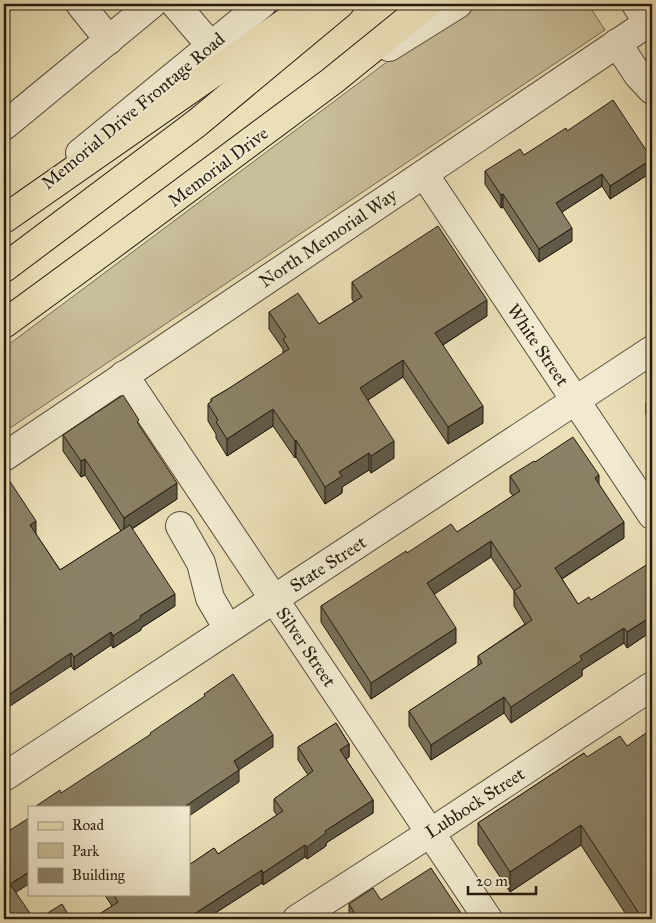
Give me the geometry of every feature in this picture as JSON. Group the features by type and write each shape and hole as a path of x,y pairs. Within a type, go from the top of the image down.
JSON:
{"main road":[{"path":"4,219 312,4"},
{"path":"4,268 197,123 340,4"},
{"name":"Memorial Drive","path":"4,324 332,81 427,4"}],"street":[{"path":"80,4 109,40"},
{"path":"4,126 152,4"},
{"path":"176,4 211,46"},
{"name":"Memorial Drive Frontage Road","path":"4,219 91,143 262,4"},
{"path":"332,81 458,4"},
{"name":"North Memorial Way","path":"4,456 617,43 645,16"},
{"path":"617,43 638,75 652,90"},
{"name":"White Street","path":"424,174 652,515"},
{"name":"State Street","path":"4,777 652,350"},
{"name":"Silver Street","path":"124,375 488,919"},
{"path":"180,526 201,563 210,598 228,629"},
{"name":"Lubbock Street","path":"297,919 652,686"}],"green space":[{"path":"473,4 588,4 605,30 4,432 4,348 415,41"}],"building":[{"path":"4,50 6,72 4,72"},
{"path":"613,100 652,159 610,186 602,174 556,203 572,228 539,249 503,194 501,195 485,171 520,149 524,155 566,128 567,131"},
{"path":"438,226 487,300 435,333 483,406 448,427 403,360 360,388 394,441 371,456 369,453 339,472 342,476 325,487 296,440 273,409 227,439 216,422 218,420 208,404 212,401 211,399 289,349 283,339 286,337 269,312 298,293 319,324 362,297 352,282"},
{"path":"123,395 139,420 137,422 177,483 124,518 85,459 81,461 63,435"},
{"path":"652,399 652,413 646,403"},
{"path":"573,437 599,475 595,478 624,522 555,568 578,604 589,597 591,600 651,562 652,616 627,632 624,628 580,656 582,660 511,707 504,697 431,745 409,711 482,663 478,656 532,620 514,591 521,586 491,541 427,583 456,628 371,683 321,606 451,524 457,532 520,491 510,476"},
{"path":"7,477 36,521 30,525 60,570 130,525 175,594 113,636 111,632 74,657 71,653 4,698 4,479"},
{"path":"233,674 273,735 234,761 239,770 185,806 36,806 60,790 61,793 151,734 205,696 204,694"},
{"path":"336,723 349,744 340,750 373,800 325,831 326,833 307,847 305,845 263,873 262,870 191,916 193,918 191,919 92,919 118,902 114,896 190,896 190,864 214,848 218,854 283,811 274,799 313,771 298,747"},
{"path":"652,729 652,911 642,918 581,825 510,872 478,823 584,753 587,757 620,736 627,746"},
{"path":"28,819 28,873 10,884 34,919 4,919 4,834"},
{"path":"431,868 465,919 358,919 349,904 373,888 381,900"},
{"path":"62,904 71,919 38,919"}]}
